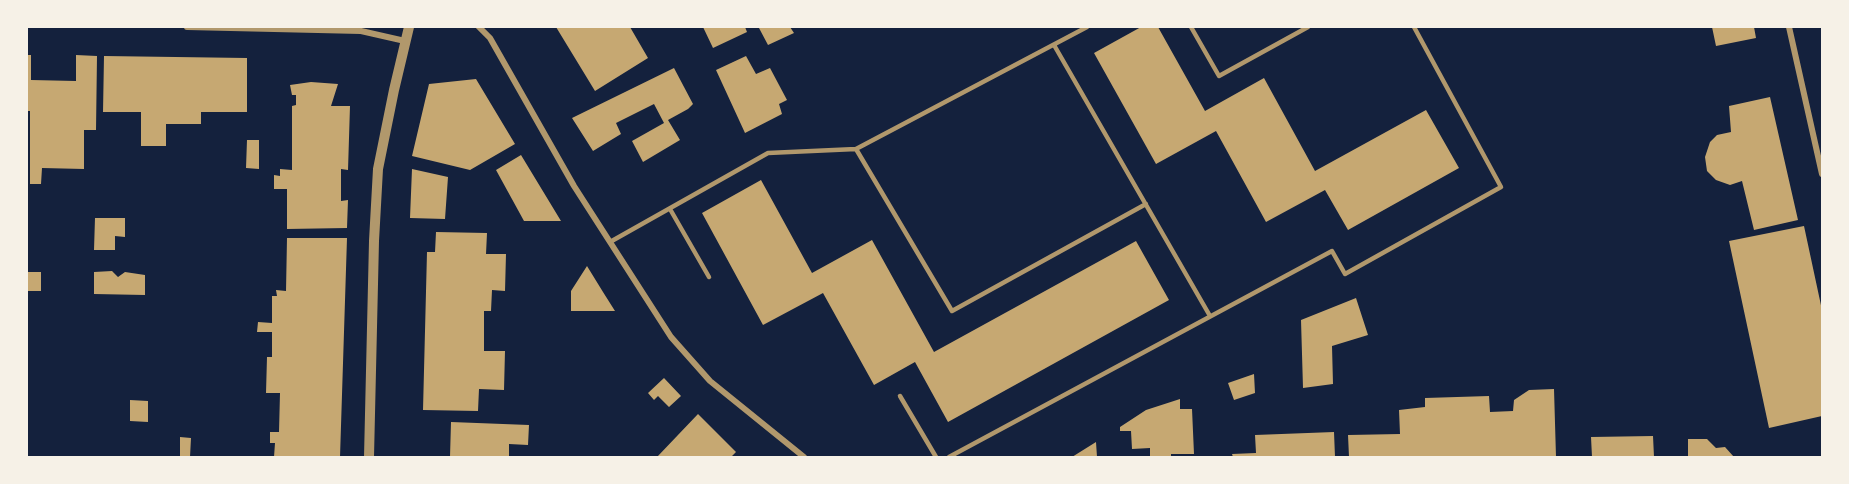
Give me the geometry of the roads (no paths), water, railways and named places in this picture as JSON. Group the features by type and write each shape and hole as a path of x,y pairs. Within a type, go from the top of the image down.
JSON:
{"street":[{"path":"187,27 361,30 405,41"},
{"path":"369,457 378,169 409,27"},
{"path":"479,27 490,38 574,186 671,338 710,381 804,457"},
{"path":"1789,27 1822,174"}],"lane":[{"path":"610,243 768,153 856,149 1087,27"},
{"path":"1191,27 1219,76 1308,27"},
{"path":"949,457 1332,251 1345,274 1501,187 1414,27"},
{"path":"1054,45 1210,316"},
{"path":"856,149 952,311 1146,204"},
{"path":"670,209 709,277"},
{"path":"900,396 936,457"}]}
